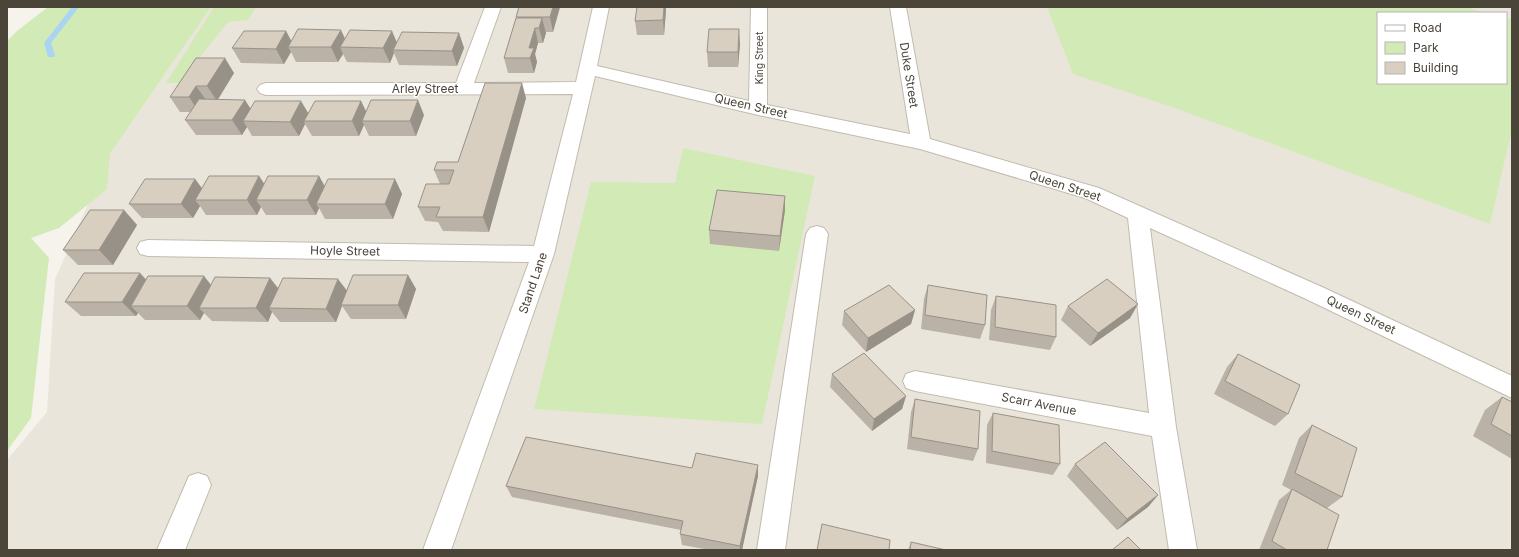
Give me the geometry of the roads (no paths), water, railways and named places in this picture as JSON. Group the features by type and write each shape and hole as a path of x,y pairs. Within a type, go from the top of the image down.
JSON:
{"street":[{"path":"463,89 492,7"},
{"name":"Stand Lane","path":"437,550 543,254 586,78 601,7"},
{"name":"King Street","path":"758,109 759,7"},
{"name":"Duke Street","path":"898,7 921,143"},
{"name":"Arley Street","path":"266,89 463,89 586,78"},
{"name":"Queen Street","path":"586,78 758,109 921,143 1092,193 1314,293 1512,387"},
{"path":"1138,213 1163,427 1183,550"},
{"path":"771,550 817,234"},
{"name":"Hoyle Street","path":"148,248 543,254"},
{"name":"Scarr Avenue","path":"915,381 1163,427"},
{"path":"171,550 198,485"}],"waterway":[{"path":"51,55 47,43 76,7"}]}
